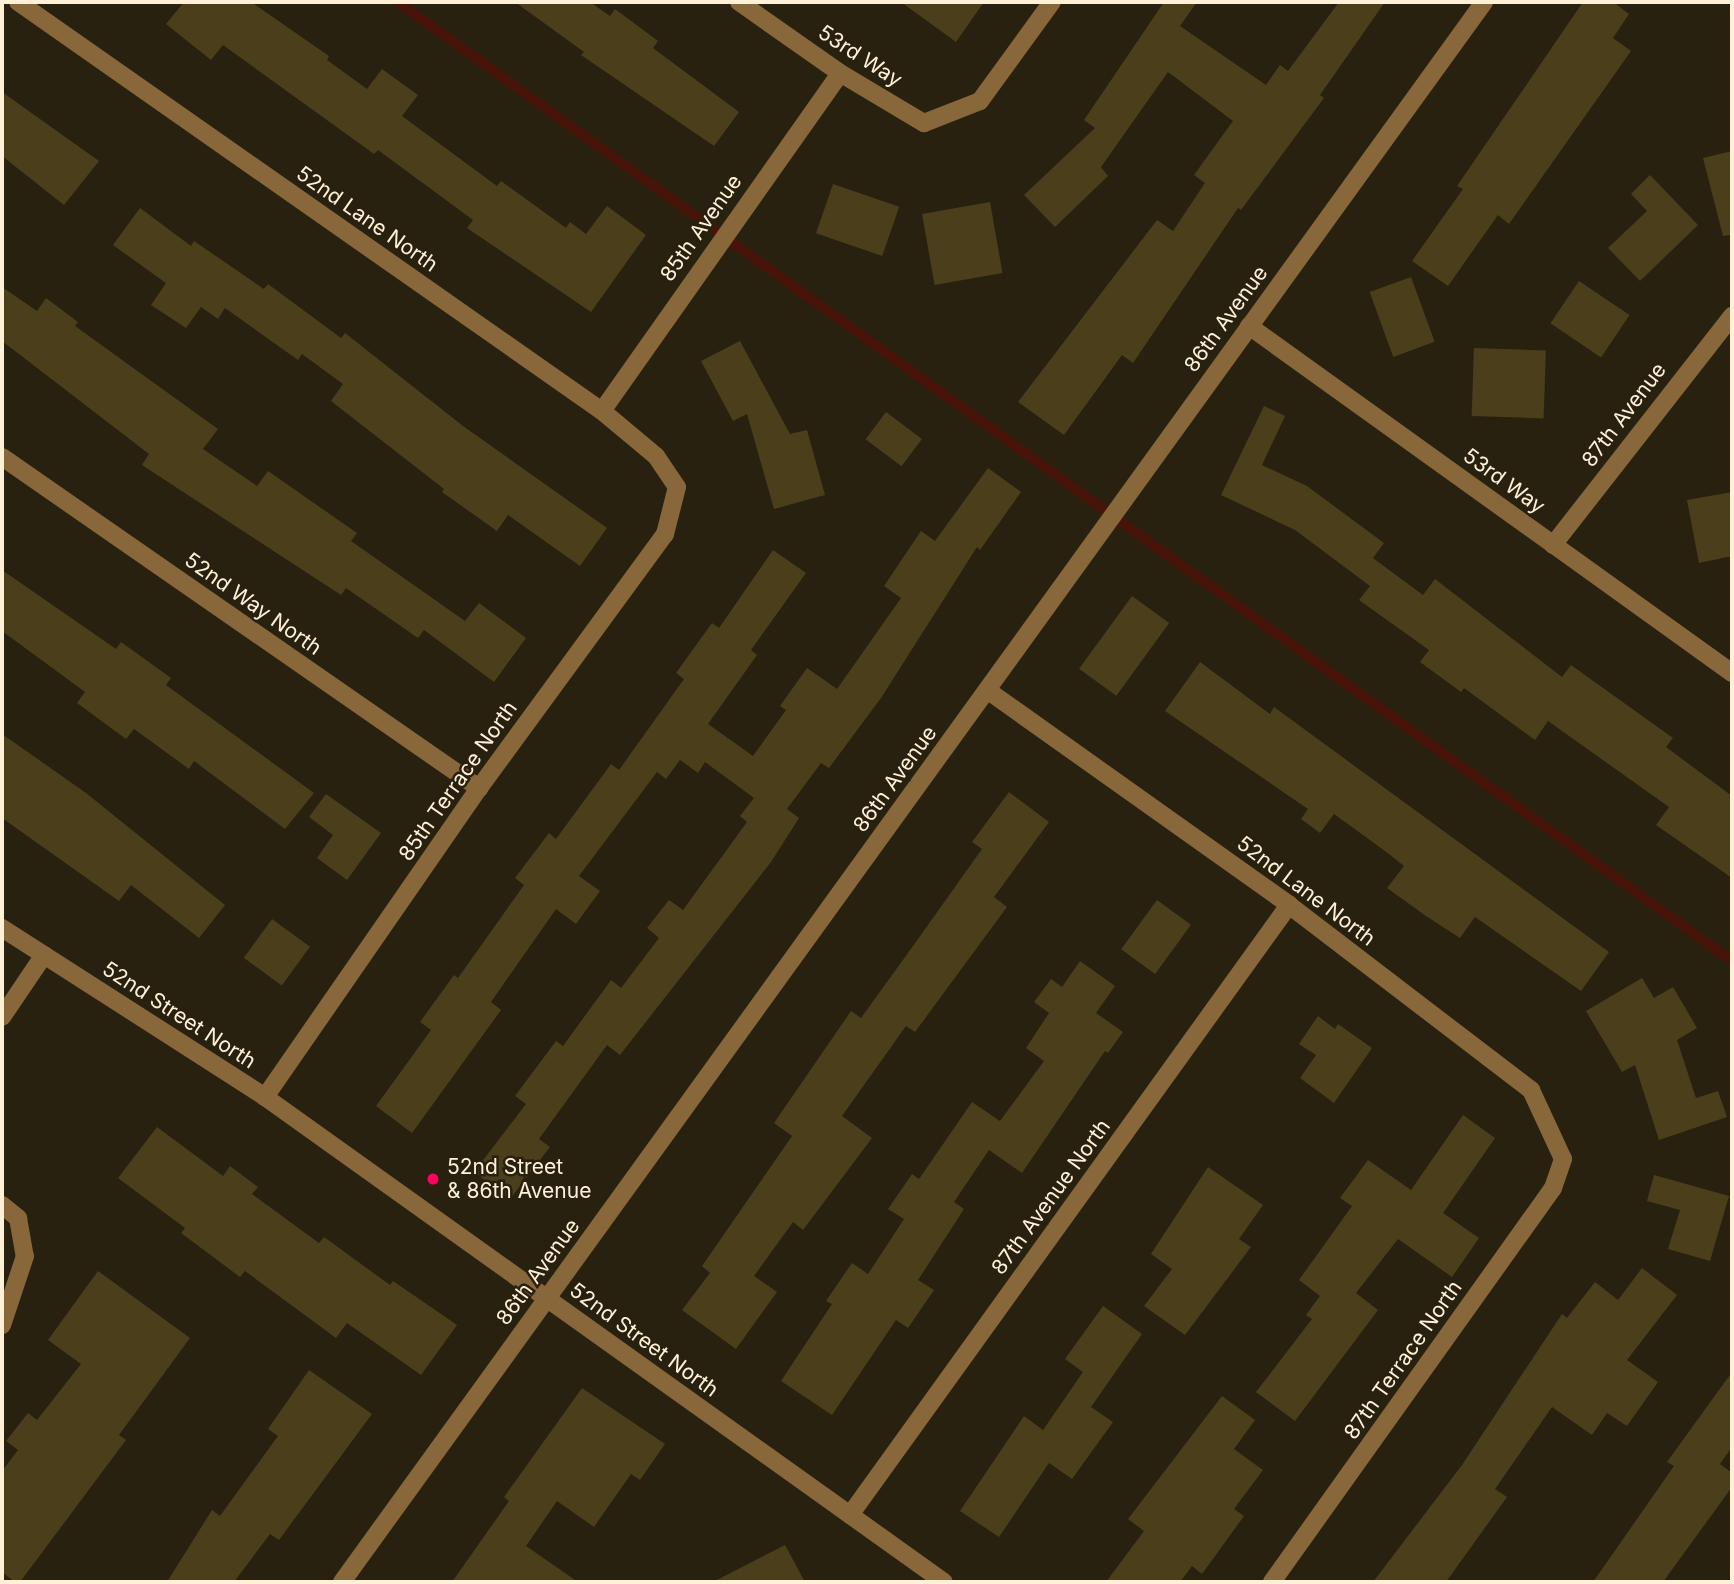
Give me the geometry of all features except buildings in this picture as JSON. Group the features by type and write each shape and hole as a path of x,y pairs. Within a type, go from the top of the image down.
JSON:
{"street":[{"name":"52nd Lane North","path":"18,2 602,411 656,456 677,488"},
{"name":"53rd Way","path":"739,2 840,73 924,123 980,101 1052,2"},
{"name":"86th Avenue","path":"342,1582 1484,2"},
{"name":"85th Avenue","path":"602,411 742,207 840,73"},
{"name":"87th Avenue","path":"1553,545 1732,316"},
{"name":"53rd Way","path":"1249,326 1732,673"},
{"name":"52nd Way North","path":"2,457 479,788"},
{"name":"85th Terrace North","path":"265,1097 479,788 665,534 677,488"},
{"name":"52nd Lane North","path":"988,690 1289,905 1531,1090 1563,1159"},
{"name":"87th Avenue North","path":"850,1515 1289,905"},
{"name":"52nd Street North","path":"2,928 265,1097 944,1582"},
{"path":"2,1017 44,955"},
{"name":"87th Terrace North","path":"1272,1582 1553,1188 1563,1159"},
{"path":"2,1205 18,1218 25,1256 2,1325"}],"waterway":[{"path":"398,2 1732,961"}],"place":[{"name":"52nd Street & 86th Avenue","path":"433,1179"}]}
